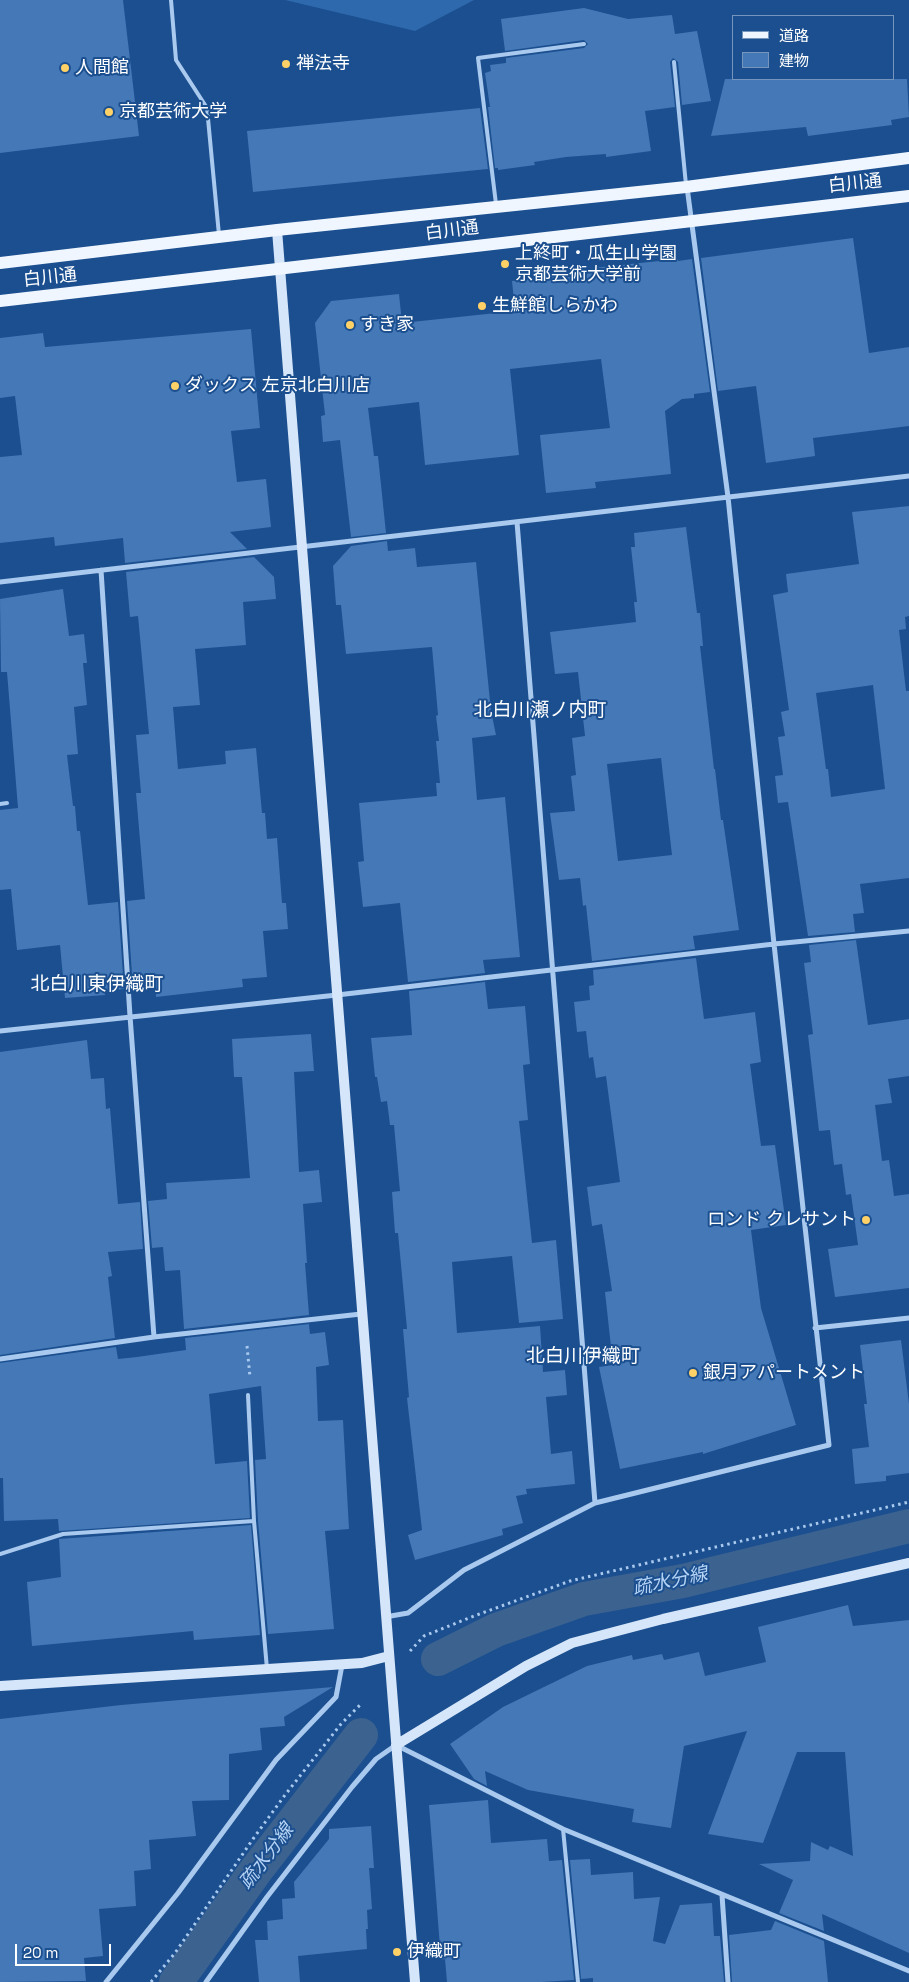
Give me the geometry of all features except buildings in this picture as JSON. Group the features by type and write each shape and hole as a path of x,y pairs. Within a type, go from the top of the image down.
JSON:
{"main road":[{"name":"白川通","path":"0,262 277,230 686,187 909,158"},
{"name":"白川通","path":"0,301 909,196"}],"street":[{"path":"385,1617 408,1613 464,1570 595,1503 829,1445 774,944 728,497 686,187"},
{"path":"277,230 415,1982"},
{"path":"0,582 909,476"},
{"path":"517,522 595,1503"},
{"path":"101,570 130,1016 154,1337"},
{"path":"0,1030 336,995 774,944 909,931"},
{"path":"0,1359 154,1337 361,1314"},
{"path":"815,1328 909,1318"},
{"path":"206,1982 267,1896 376,1759 526,1666 572,1643 663,1619 909,1563"},
{"path":"0,1686 362,1663 389,1656"},
{"path":"106,1982 178,1893 276,1760 336,1697 342,1664"},
{"path":"396,1745 562,1829 909,1971"},
{"path":"722,1895 728,1982"}],"lane":[{"path":"172,0 176,60 207,108 220,237"},
{"path":"496,207 478,58 584,44"},
{"path":"674,62 686,187"},
{"path":"0,804 7,803"},
{"path":"248,1395 254,1521 267,1669"},
{"path":"0,1554 63,1534 254,1521"},
{"path":"562,1829 578,1982"}],"path":[{"path":"245,1328 250,1380 248,1395"},
{"path":"407,1654 424,1636 570,1581 909,1502"},
{"path":"151,1982 175,1953 285,1795 341,1724 362,1703"}],"shaded area":[{"path":"285,0 474,0 415,31"}],"waterway":[{"name":"疏水分線","path":"438,1659 496,1630 584,1599 683,1581 909,1526"},
{"name":"疏水分線","path":"176,1982 257,1869 361,1735"}],"place":[{"name":"禅法寺","path":"286,64"},
{"name":"人間館","path":"65,68"},
{"name":"京都芸術大学","path":"109,112"},
{"name":"上終町・瓜生山学園 京都芸術大学前","path":"505,264"},
{"name":"生鮮館しらかわ","path":"482,306"},
{"name":"すき家","path":"350,325"},
{"name":"ダックス 左京北白川店","path":"175,386"},
{"name":"ロンド クレサント","path":"866,1220"},
{"name":"銀月アパートメント","path":"693,1373"},
{"name":"伊織町","path":"397,1952"}],"district":[{"name":"北白川瀬ノ内町","path":"540,711"},
{"name":"北白川東伊織町","path":"97,985"},
{"name":"北白川伊織町","path":"583,1357"}]}
